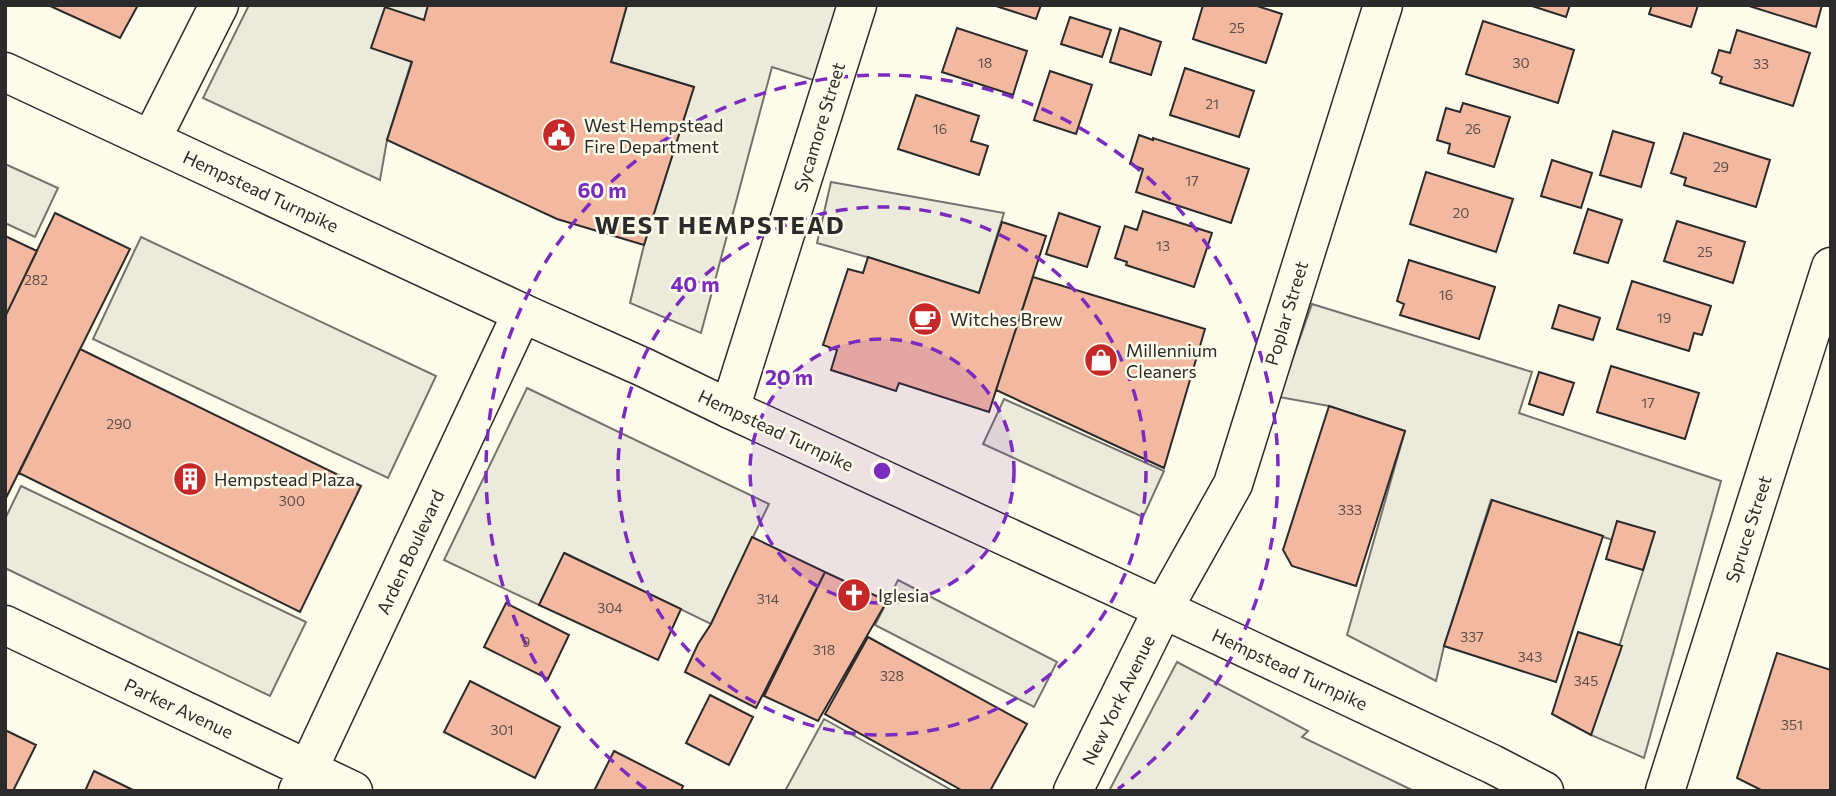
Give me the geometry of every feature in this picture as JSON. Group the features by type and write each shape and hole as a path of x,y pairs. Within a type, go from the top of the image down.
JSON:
{"street":[{"path":"151,140 219,5"},
{"name":"Sycamore Street","path":"730,409 857,5"},
{"name":"Poplar Street","path":"1163,609 1233,484 1383,5"},
{"name":"Hempstead Turnpike","path":"5,72 1163,609 1544,791"},
{"name":"Spruce Street","path":"1665,791 1831,267"},
{"name":"Arden Boulevard","path":"303,780 523,313"},
{"name":"New York Avenue","path":"1073,791 1163,609"},
{"name":"Parker Avenue","path":"5,625 303,780 353,791"}],"shaded area":[{"path":"249,5 429,5 387,140 380,180 203,98"},
{"path":"627,5 853,5 826,84 772,67 701,333 630,303 644,245 694,87 611,62"},
{"path":"5,164 58,188 35,237 5,223"},
{"path":"831,182 1004,213 979,293 817,243"},
{"path":"141,237 436,376 388,478 93,339"},
{"path":"1312,304 1532,372 1519,413 1721,481 1644,758 1591,735 1649,552 1491,500 1444,646 1436,681 1347,635 1405,431 1329,406 1279,397"},
{"path":"527,388 769,504 711,624 565,553 539,605 444,560"},
{"path":"1004,399 1164,471 1143,517 983,444"},
{"path":"21,486 306,622 270,696 5,568 5,519"},
{"path":"898,580 1057,662 1034,707 875,625"},
{"path":"1177,662 1308,731 1302,737 1414,791 1109,791"},
{"path":"824,719 953,791 785,791"}],"building":[{"path":"48,5 138,5 120,38"},
{"path":"428,5 627,5 611,62 694,87 644,245 557,219 387,140 412,62 371,48 385,7 424,20"},
{"path":"993,5 1041,5 1036,19"},
{"path":"1203,5 1254,5 1282,14 1266,63 1193,39"},
{"path":"1529,5 1570,5 1566,17"},
{"path":"1652,5 1698,5 1691,27 1649,14"},
{"path":"1746,5 1822,5 1816,27"},
{"path":"1070,17 1111,30 1102,57 1061,44"},
{"path":"1483,21 1574,50 1558,103 1466,74"},
{"path":"957,28 1027,51 1013,95 942,72"},
{"path":"1120,28 1161,42 1151,75 1110,62"},
{"path":"1737,30 1810,53 1793,106 1720,83 1722,77 1712,73 1719,50 1730,53"},
{"path":"1185,68 1254,91 1239,137 1170,115"},
{"path":"1050,71 1092,85 1076,134 1034,120"},
{"path":"916,95 979,116 971,141 988,146 979,175 898,149"},
{"path":"1463,103 1510,117 1494,167 1448,153 1450,144 1437,140 1446,108 1460,112"},
{"path":"1613,131 1654,143 1641,187 1600,175"},
{"path":"1684,133 1770,160 1756,207 1684,185 1686,178 1671,173"},
{"path":"1139,135 1249,169 1231,223 1136,192 1143,169 1130,164"},
{"path":"1552,160 1592,173 1581,208 1541,196"},
{"path":"1426,172 1513,199 1496,252 1410,224"},
{"path":"1588,209 1622,220 1608,263 1574,253"},
{"path":"1143,211 1212,233 1194,287 1126,265 1127,262 1115,258 1125,226 1137,230"},
{"path":"55,213 130,249 5,500 5,317"},
{"path":"1059,213 1100,227 1087,267 1046,254"},
{"path":"1677,221 1745,242 1733,283 1664,261"},
{"name":"Witches Brew","path":"1002,222 1046,236 989,412 899,383 896,391 831,370 837,350 823,345 848,269 863,273 868,257 979,293"},
{"path":"5,236 37,251 5,317"},
{"path":"1409,260 1495,287 1479,339 1400,315 1404,304 1397,301"},
{"name":"Millennium Cleaners","path":"1033,277 1205,329 1164,468 996,390"},
{"path":"1632,281 1711,306 1702,335 1694,333 1689,351 1617,329"},
{"path":"1559,305 1600,318 1593,340 1552,328"},
{"name":"Hempstead Plaza","path":"80,349 361,486 300,612 19,473"},
{"path":"1611,366 1699,393 1685,439 1597,412"},
{"path":"1539,372 1574,383 1563,415 1529,404"},
{"path":"1329,406 1405,431 1356,586 1292,566 1283,550"},
{"path":"1492,500 1603,536 1556,682 1444,646"},
{"path":"1617,521 1655,532 1643,570 1606,559"},
{"path":"752,537 825,572 756,708 685,672"},
{"path":"564,553 681,609 658,660 539,605"},
{"path":"825,572 887,601 818,721 764,696"},
{"path":"506,603 569,635 548,679 484,647"},
{"path":"1578,632 1622,646 1591,735 1552,714"},
{"path":"868,637 1027,724 990,791 963,791 825,714"},
{"path":"1777,653 1831,670 1831,791 1763,791 1737,778"},
{"path":"470,681 560,727 535,778 444,732"},
{"path":"710,695 753,717 729,765 686,743"},
{"path":"5,730 36,745 13,791 5,791"},
{"path":"614,751 683,786 681,791 594,791"},
{"path":"94,771 135,791 85,791"}],"place":[{"name":"West Hempstead Fire Department","path":"559,135"},
{"name":"Witches Brew","path":"925,319"},
{"name":"Millennium Cleaners","path":"1101,360"},
{"name":"Hempstead Plaza","path":"190,479"},
{"name":"Iglesia","path":"854,595"}],"district":[{"name":"WEST HEMPSTEAD","path":"720,224"}]}
